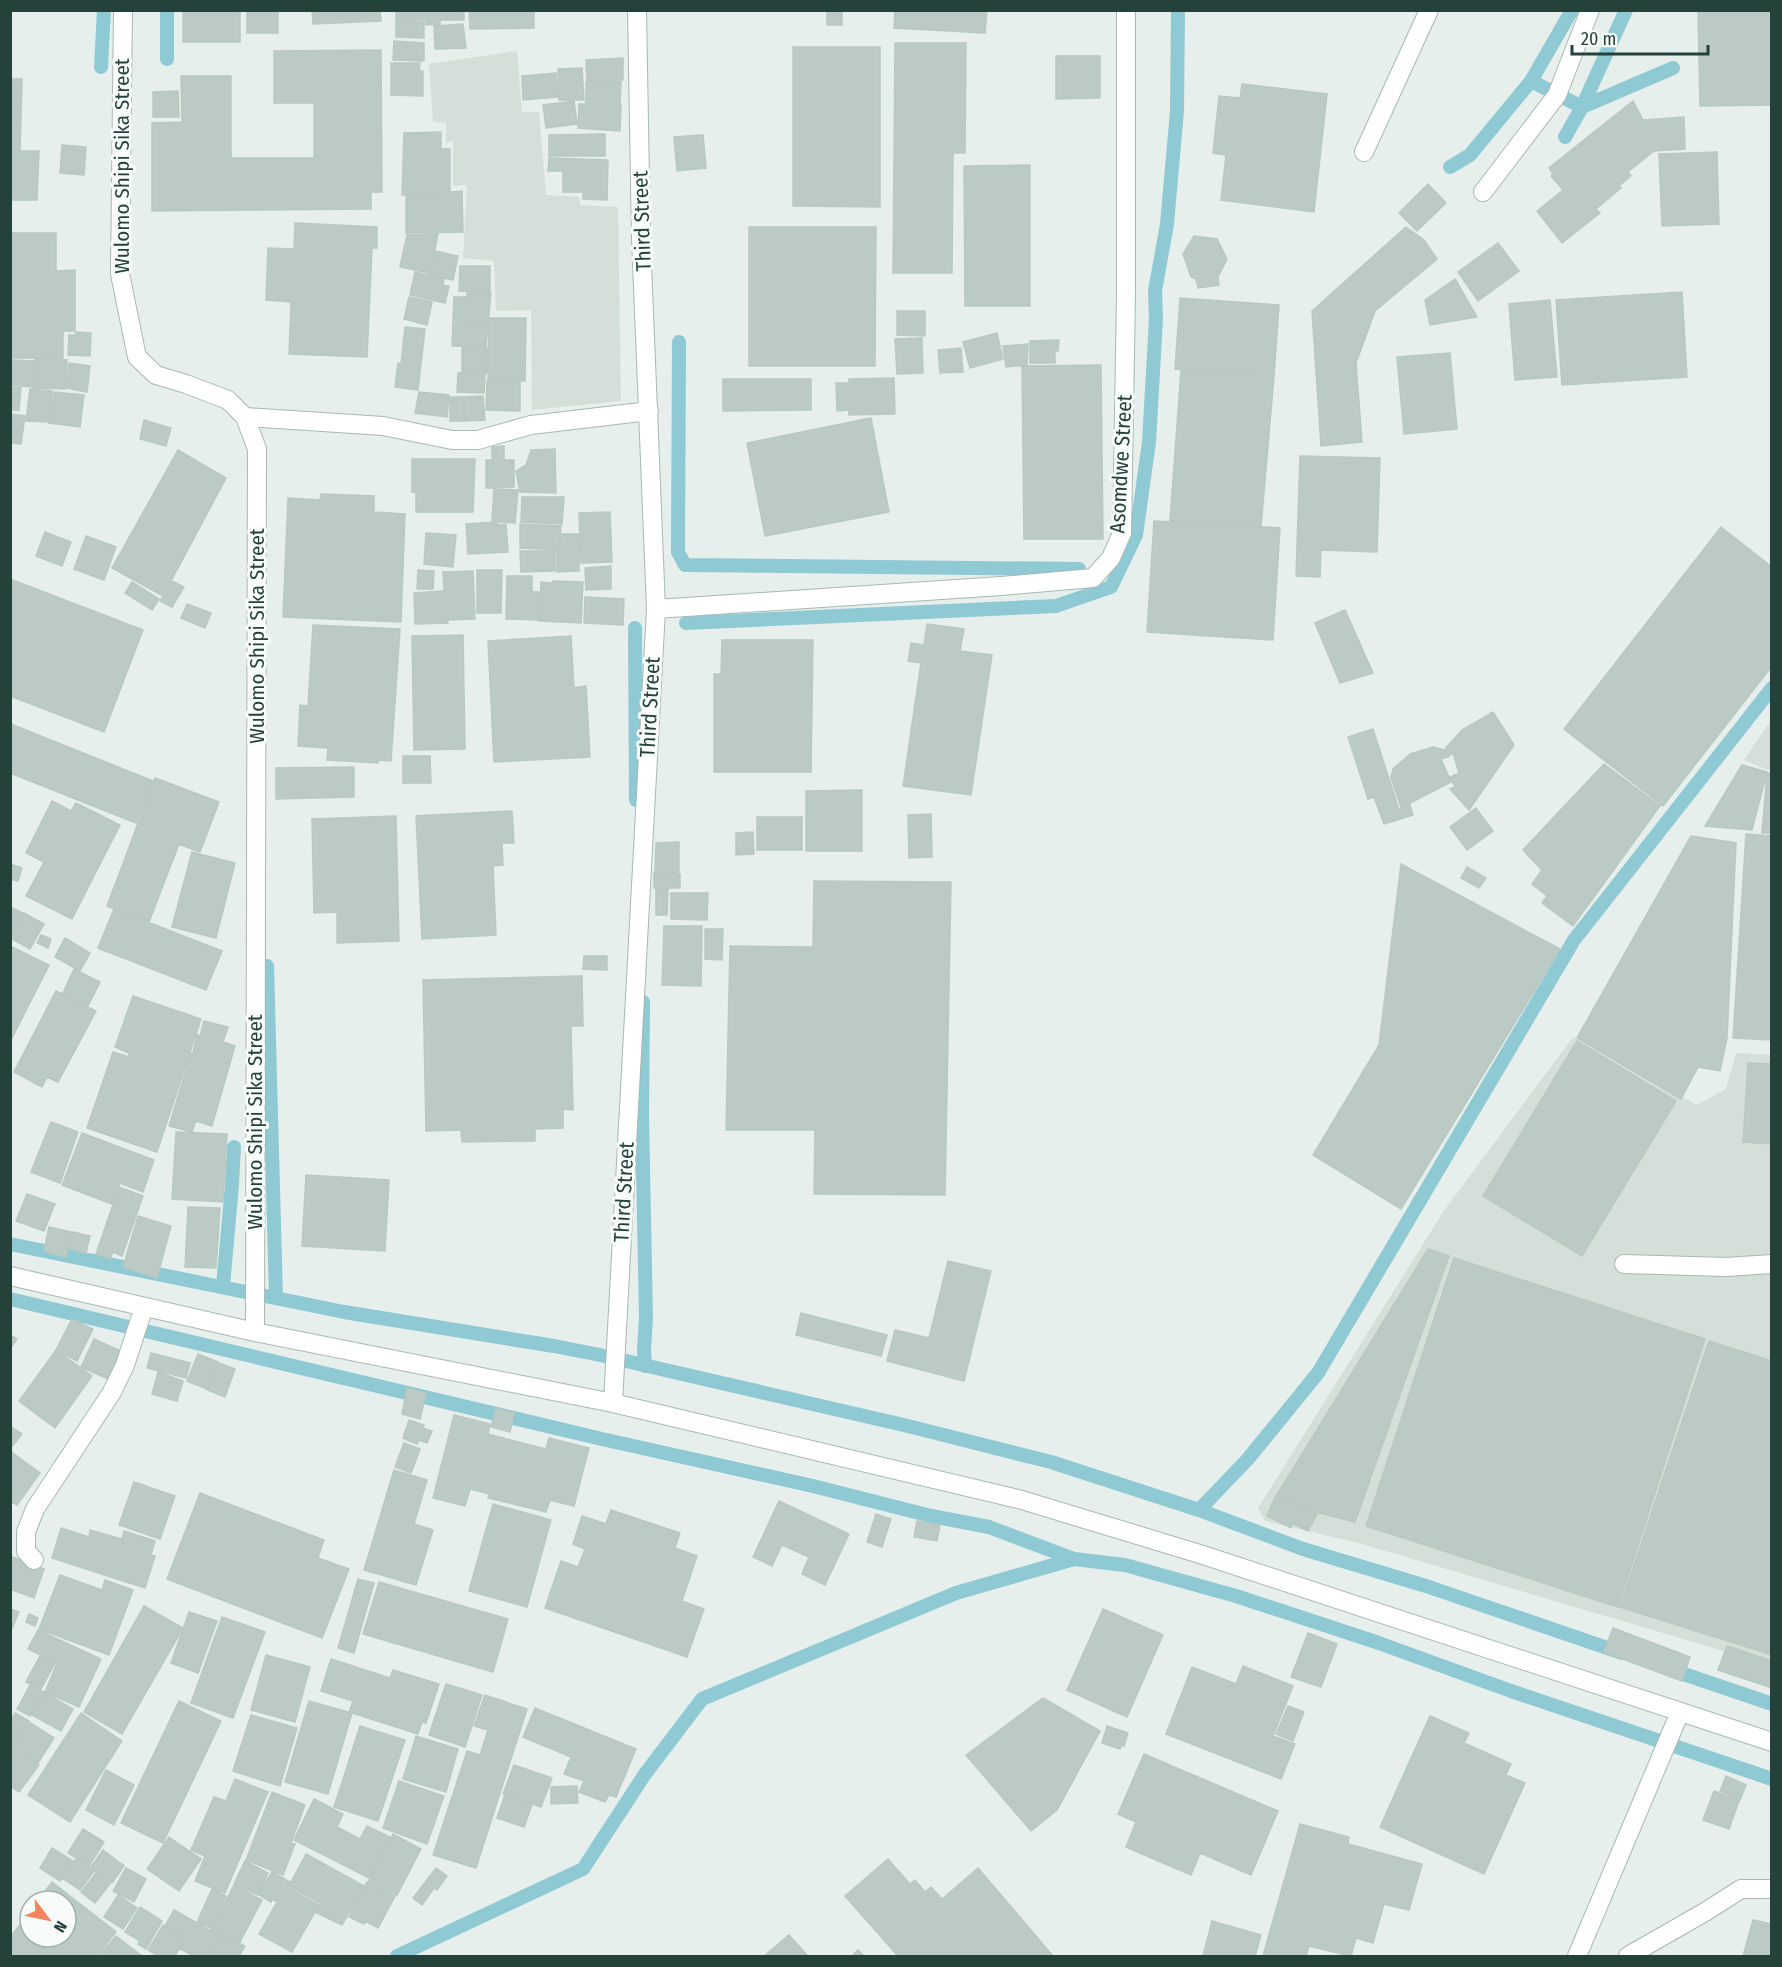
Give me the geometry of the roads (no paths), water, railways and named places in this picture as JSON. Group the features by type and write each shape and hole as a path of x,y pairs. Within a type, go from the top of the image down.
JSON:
{"street":[{"name":"Wulomo Shipi Sika Street","path":"123,10 120,274 137,357 156,375 228,400 244,417 257,449 255,1332"},
{"name":"Third Street","path":"613,1403 656,609 641,238 637,10"},
{"name":"Asomdwe Street","path":"656,609 1093,578 1111,558 1122,533 1126,292 1126,10"},
{"path":"1364,152 1429,10"},
{"path":"1483,192 1557,95 1590,10"},
{"path":"244,417 383,426 452,440 478,440 531,425 649,411"},
{"path":"1624,1264 1726,1267 1772,1264"},
{"path":"10,1276 255,1332 613,1403 1022,1500 1203,1555 1772,1742"},
{"path":"34,1560 26,1551 26,1532 34,1509 112,1392 125,1365 144,1307"},
{"path":"1576,1956 1680,1712"},
{"path":"1628,1956 1741,1889 1772,1889"}],"waterway":[{"path":"101,67 104,10"},
{"path":"167,10 167,59"},
{"path":"686,623 1056,606 1111,587 1136,535 1149,442 1156,319 1155,291 1167,224 1177,111 1178,10"},
{"path":"1450,167 1470,155 1531,81 1572,10"},
{"path":"1565,137 1582,107 1626,10"},
{"path":"1531,81 1582,107 1673,68"},
{"path":"679,342 678,552 685,565 1079,569"},
{"path":"635,628 636,800"},
{"path":"1199,1510 1247,1460 1318,1373 1574,940 1772,688"},
{"path":"267,966 276,1298"},
{"path":"643,1002 645,1366"},
{"path":"223,1286 234,1147"},
{"path":"10,1244 344,1312 600,1355 908,1426 1051,1462 1199,1510 1303,1549 1426,1586 1622,1653"},
{"path":"10,1299 602,1439 813,1486 931,1516 989,1527 1074,1559 1125,1565 1236,1596 1772,1779"},
{"path":"397,1956 583,1869 645,1774 702,1699 956,1593 1074,1559"},
{"path":"1669,1669 1772,1704"}]}
